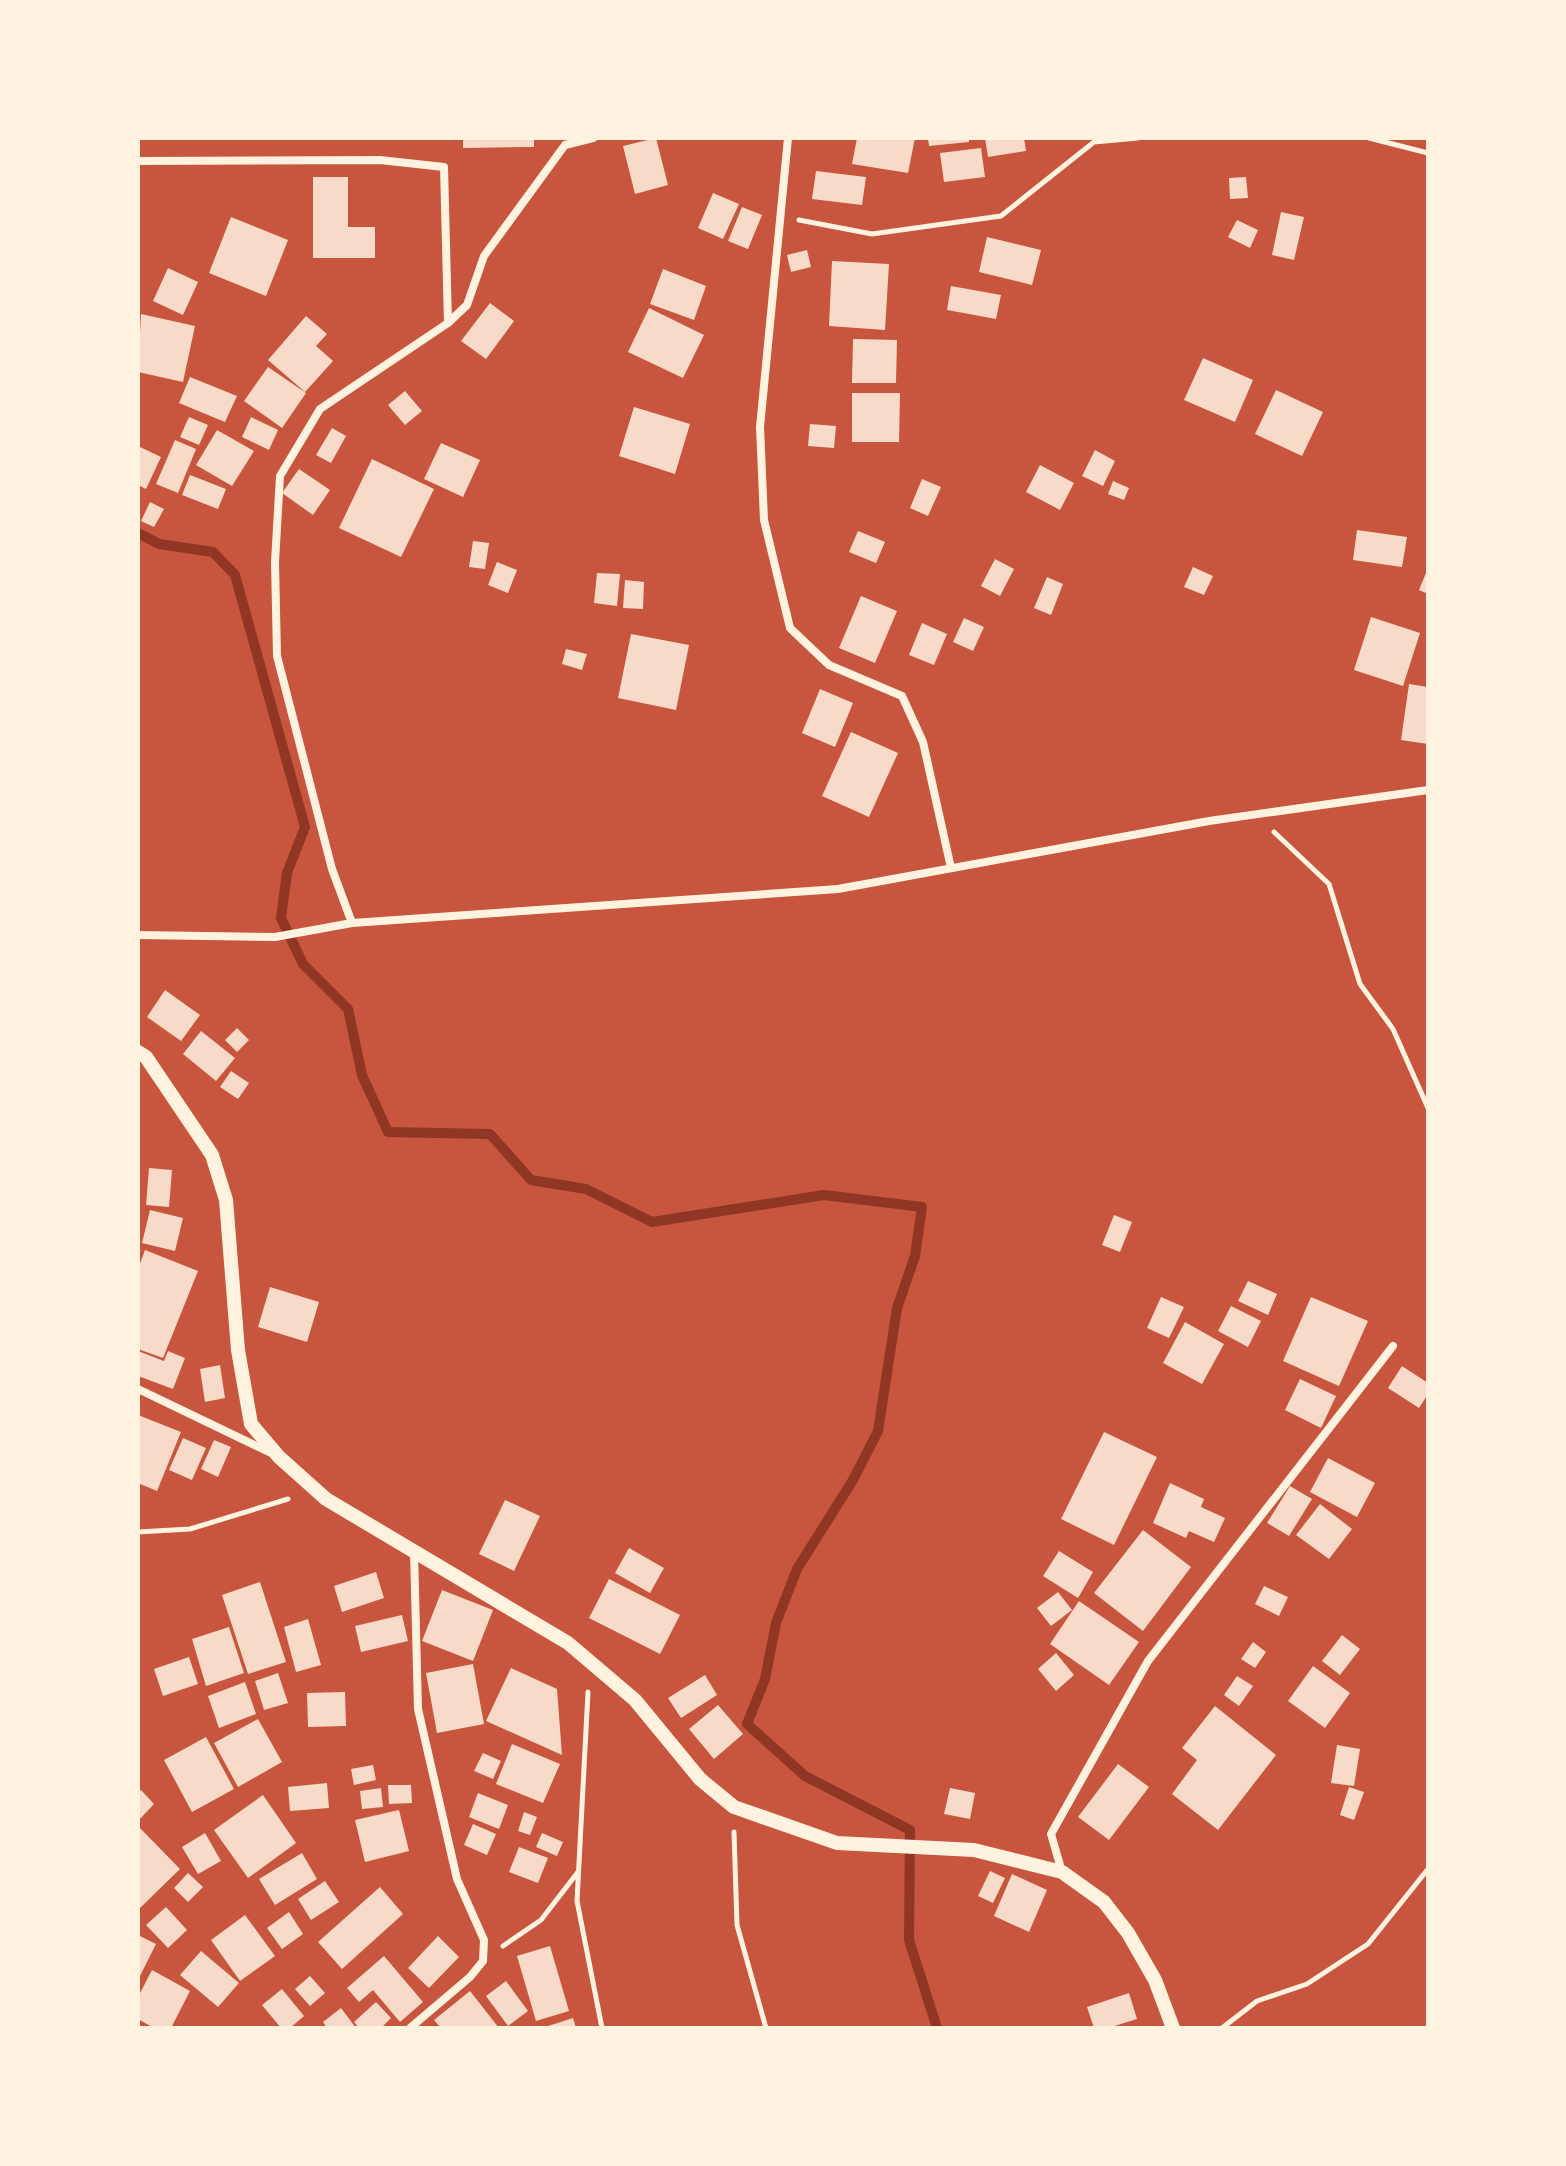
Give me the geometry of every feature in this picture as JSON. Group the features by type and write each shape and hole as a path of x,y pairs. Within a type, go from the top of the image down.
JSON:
{"street":[{"path":"352,923 332,869 277,656 275,562 280,476 320,409 448,323 467,305 484,256 565,145 593,138"},
{"path":"788,138 760,427 764,520 790,628 829,665 902,696 923,742 951,868"},
{"path":"138,161 380,160 444,167 448,323"},
{"path":"138,935 275,937 352,923 838,889 1256,815 1428,790"},
{"path":"138,1052 146,1057 212,1155 226,1200 238,1350 251,1424 279,1457 326,1499 568,1643 635,1700 700,1779 734,1807 837,1843 974,1850 1062,1872 1104,1902 1128,1933 1155,1980 1173,2028"},
{"path":"1062,1872 1051,1834 1148,1661 1393,1346"},
{"path":"138,1389 279,1457"},
{"path":"410,2028 470,1977 483,1961 484,1940 457,1879 418,1709 414,1551"}],"path":[{"path":"778,217 872,234 1001,216 1094,142 1138,138"},
{"path":"1369,138 1428,153"},
{"path":"1256,815 1329,884 1360,984 1393,1029 1428,1108"},
{"path":"138,1532 190,1529 316,1490"},
{"path":"589,1661 577,1901 602,2028"},
{"path":"734,1807 737,1925 766,2028"},
{"path":"1222,2028 1257,2001 1307,1984 1368,1944 1428,1869"},
{"path":"483,1961 541,1920 579,1872"}],"building":[{"path":"463,138 534,138 534,147 463,148"},
{"path":"656,138 668,185 635,194 623,146"},
{"path":"857,138 915,138 908,173 852,164"},
{"path":"928,138 969,138 969,142 929,146"},
{"path":"985,138 1024,138 1026,151 988,157"},
{"path":"981,148 985,177 944,182 940,153"},
{"path":"816,171 866,177 862,205 812,199"},
{"path":"313,177 348,177 348,227 375,227 375,258 313,258"},
{"path":"1246,177 1248,198 1230,199 1229,178"},
{"path":"713,193 739,204 723,239 698,228"},
{"path":"742,207 762,215 748,249 728,241"},
{"path":"1281,212 1304,217 1294,260 1272,255"},
{"path":"231,217 288,240 266,296 209,273"},
{"path":"1237,220 1258,230 1250,248 1228,237"},
{"path":"987,237 1041,250 1032,285 979,272"},
{"path":"807,250 811,267 791,272 787,255"},
{"path":"832,261 889,264 885,330 829,326"},
{"path":"168,268 198,282 183,315 153,301"},
{"path":"663,269 706,286 694,320 650,304"},
{"path":"951,286 1001,295 996,319 947,310"},
{"path":"490,303 514,321 486,359 461,341"},
{"path":"649,308 704,335 683,378 628,352"},
{"path":"141,314 195,326 183,382 138,372"},
{"path":"306,316 327,334 316,346 333,361 305,392 268,360"},
{"path":"853,339 897,340 896,383 852,383"},
{"path":"1203,358 1253,380 1235,422 1184,400"},
{"path":"268,367 306,393 282,428 244,401"},
{"path":"190,377 237,396 225,422 179,403"},
{"path":"1276,390 1323,412 1302,456 1255,434"},
{"path":"405,391 422,411 405,425 388,405"},
{"path":"852,393 900,393 899,442 852,442"},
{"path":"634,407 690,424 675,474 619,456"},
{"path":"189,417 208,425 199,445 180,437"},
{"path":"251,417 278,430 269,450 242,437"},
{"path":"810,424 836,426 834,448 808,446"},
{"path":"332,428 346,436 331,463 316,455"},
{"path":"217,430 254,451 232,486 196,465"},
{"path":"175,440 196,449 178,493 156,484"},
{"path":"441,443 480,460 463,497 424,479"},
{"path":"140,447 161,457 146,489 138,485"},
{"path":"1095,450 1115,461 1103,486 1082,476"},
{"path":"372,459 434,489 401,557 339,528"},
{"path":"1040,465 1074,483 1060,510 1026,492"},
{"path":"299,469 330,490 313,515 282,493"},
{"path":"190,475 226,489 218,509 182,495"},
{"path":"922,479 941,487 928,516 910,508"},
{"path":"1113,481 1129,488 1124,500 1108,494"},
{"path":"150,502 164,509 154,527 141,521"},
{"path":"1357,530 1407,537 1402,567 1353,560"},
{"path":"858,531 885,542 876,563 849,552"},
{"path":"473,541 489,543 485,569 469,567"},
{"path":"995,559 1014,569 1000,596 981,586"},
{"path":"497,562 517,570 508,593 488,585"},
{"path":"1193,567 1213,576 1204,595 1184,587"},
{"path":"1428,568 1428,594 1419,590"},
{"path":"597,573 620,574 617,606 594,603"},
{"path":"1047,577 1063,584 1051,615 1034,608"},
{"path":"625,580 644,582 643,609 623,608"},
{"path":"861,596 897,611 875,663 839,648"},
{"path":"1371,617 1420,633 1403,686 1354,670"},
{"path":"964,618 984,627 973,651 953,642"},
{"path":"922,623 947,634 934,665 909,655"},
{"path":"631,634 689,645 676,710 618,698"},
{"path":"566,649 587,654 582,670 562,664"},
{"path":"1409,684 1428,687 1428,744 1401,740"},
{"path":"820,689 853,703 835,747 802,733"},
{"path":"851,732 898,753 869,817 822,796"},
{"path":"165,990 200,1015 181,1041 147,1017"},
{"path":"237,1028 249,1040 237,1052 225,1040"},
{"path":"201,1031 235,1058 216,1081 183,1054"},
{"path":"231,1071 249,1083 238,1099 220,1087"},
{"path":"149,1168 172,1170 169,1207 146,1205"},
{"path":"150,1210 183,1218 175,1251 142,1243"},
{"path":"1114,1215 1132,1222 1120,1252 1102,1245"},
{"path":"145,1250 198,1271 163,1358 138,1349 138,1269"},
{"path":"1248,1281 1277,1294 1268,1315 1238,1301"},
{"path":"270,1287 319,1302 307,1342 258,1327"},
{"path":"1161,1297 1184,1307 1169,1338 1147,1328"},
{"path":"1311,1297 1368,1321 1339,1386 1283,1361"},
{"path":"1231,1306 1261,1321 1248,1347 1218,1331"},
{"path":"1185,1322 1224,1344 1202,1384 1163,1363"},
{"path":"138,1351 164,1361 168,1351 185,1358 173,1389 138,1376"},
{"path":"220,1365 225,1398 205,1402 200,1369"},
{"path":"1402,1366 1428,1383 1428,1394 1419,1408 1388,1388"},
{"path":"1300,1379 1336,1396 1321,1428 1285,1410"},
{"path":"138,1415 181,1432 157,1491 138,1483"},
{"path":"1104,1432 1157,1457 1114,1545 1061,1519"},
{"path":"183,1438 206,1448 192,1480 169,1470"},
{"path":"214,1440 231,1447 218,1477 201,1469"},
{"path":"1328,1458 1375,1483 1357,1517 1310,1492"},
{"path":"1170,1483 1204,1499 1201,1507 1225,1518 1214,1542 1189,1531 1186,1538 1153,1523"},
{"path":"1290,1486 1312,1499 1289,1536 1267,1523"},
{"path":"505,1500 540,1516 514,1571 479,1554"},
{"path":"1320,1504 1352,1529 1329,1559 1296,1535"},
{"path":"1143,1530 1191,1567 1143,1631 1094,1593"},
{"path":"629,1548 664,1568 650,1593 615,1573"},
{"path":"1059,1551 1093,1572 1078,1598 1043,1576"},
{"path":"376,1572 384,1598 342,1612 334,1586"},
{"path":"609,1579 680,1615 660,1654 589,1618"},
{"path":"260,1582 286,1662 248,1674 222,1595"},
{"path":"1264,1586 1288,1597 1279,1616 1255,1604"},
{"path":"442,1590 493,1610 473,1661 422,1641"},
{"path":"1058,1592 1072,1610 1051,1626 1037,1608"},
{"path":"1079,1601 1139,1642 1109,1685 1050,1644"},
{"path":"402,1615 408,1641 361,1652 355,1626"},
{"path":"308,1619 321,1665 296,1672 284,1627"},
{"path":"229,1627 244,1673 206,1686 192,1639"},
{"path":"1342,1635 1360,1649 1340,1675 1322,1661"},
{"path":"1253,1642 1266,1652 1255,1668 1241,1659"},
{"path":"1056,1653 1074,1675 1056,1691 1038,1669"},
{"path":"189,1657 198,1684 163,1696 154,1669"},
{"path":"473,1664 484,1724 437,1733 426,1673"},
{"path":"1313,1666 1350,1693 1325,1728 1288,1701"},
{"path":"511,1668 557,1689 562,1755 486,1721"},
{"path":"278,1673 288,1703 264,1710 255,1681"},
{"path":"705,1675 717,1695 681,1718 668,1698"},
{"path":"1237,1676 1253,1686 1239,1706 1224,1695"},
{"path":"245,1682 256,1714 219,1728 208,1696"},
{"path":"345,1692 346,1726 308,1727 307,1693"},
{"path":"718,1705 743,1734 714,1759 689,1729"},
{"path":"1215,1706 1276,1755 1218,1830 1172,1794 1197,1760 1182,1748"},
{"path":"258,1719 282,1762 238,1787 214,1743"},
{"path":"206,1737 234,1789 192,1812 164,1760"},
{"path":"512,1744 560,1764 543,1803 496,1784"},
{"path":"1337,1745 1360,1749 1354,1786 1331,1783"},
{"path":"483,1753 501,1761 493,1779 474,1771"},
{"path":"1118,1764 1149,1787 1109,1840 1078,1817"},
{"path":"373,1765 376,1780 354,1785 351,1769"},
{"path":"327,1783 329,1808 290,1811 288,1787"},
{"path":"388,1785 411,1785 412,1803 389,1804"},
{"path":"1349,1787 1364,1792 1354,1820 1340,1815"},
{"path":"381,1788 383,1807 362,1809 360,1791"},
{"path":"950,1788 975,1793 970,1819 944,1814"},
{"path":"141,1790 154,1804 138,1821 138,1793"},
{"path":"478,1793 508,1805 499,1829 469,1817"},
{"path":"263,1795 296,1843 248,1878 214,1830"},
{"path":"399,1810 409,1851 365,1862 355,1820"},
{"path":"524,1812 537,1817 530,1835 518,1831"},
{"path":"473,1824 496,1834 487,1855 464,1845"},
{"path":"138,1826 180,1869 138,1910"},
{"path":"205,1833 221,1861 198,1874 182,1847"},
{"path":"542,1833 563,1842 557,1856 536,1847"},
{"path":"519,1847 548,1858 538,1883 509,1872"},
{"path":"302,1853 317,1879 275,1905 259,1879"},
{"path":"990,1871 1005,1878 993,1903 978,1896"},
{"path":"188,1873 203,1887 188,1902 174,1888"},
{"path":"1012,1874 1047,1890 1029,1932 994,1916"},
{"path":"325,1881 339,1902 311,1920 298,1899"},
{"path":"380,1887 403,1914 342,1969 318,1942"},
{"path":"166,1907 187,1930 168,1948 146,1925"},
{"path":"289,1912 303,1934 282,1949 267,1928"},
{"path":"245,1915 275,1956 240,1981 211,1940"},
{"path":"138,1935 156,1944 138,1980"},
{"path":"438,1936 459,1957 429,1988 408,1968"},
{"path":"550,1946 569,2011 536,2021 517,1956"},
{"path":"201,1951 239,1983 218,2007 180,1975"},
{"path":"384,1956 423,2002 400,2022 373,1990 359,2002 347,1988"},
{"path":"152,1970 190,1991 171,2028 154,2028 138,2019 138,1997"},
{"path":"310,1976 325,1993 310,2006 295,1989"},
{"path":"506,1981 528,2011 508,2026 486,1996"},
{"path":"282,1989 304,2016 290,2028 281,2028 262,2005"},
{"path":"470,1991 499,2028 441,2028 434,2020"},
{"path":"1129,1993 1137,2019 1108,2028 1094,2028 1087,2007"},
{"path":"376,2002 391,2018 381,2028 359,2028 354,2022"},
{"path":"341,2008 356,2028 327,2028 323,2022"},
{"path":"573,2018 576,2028 545,2028 545,2027"}],"waterway":[{"path":"138,533 159,544 213,552 235,575 305,827 287,873 281,918 303,964 348,1009 362,1075 388,1132 490,1134 531,1180 586,1189 652,1222 824,1195 922,1207 915,1256 897,1308 878,1431 853,1480 797,1569 776,1623 765,1679 747,1724 805,1776 910,1830 909,1940 937,2028"}]}
